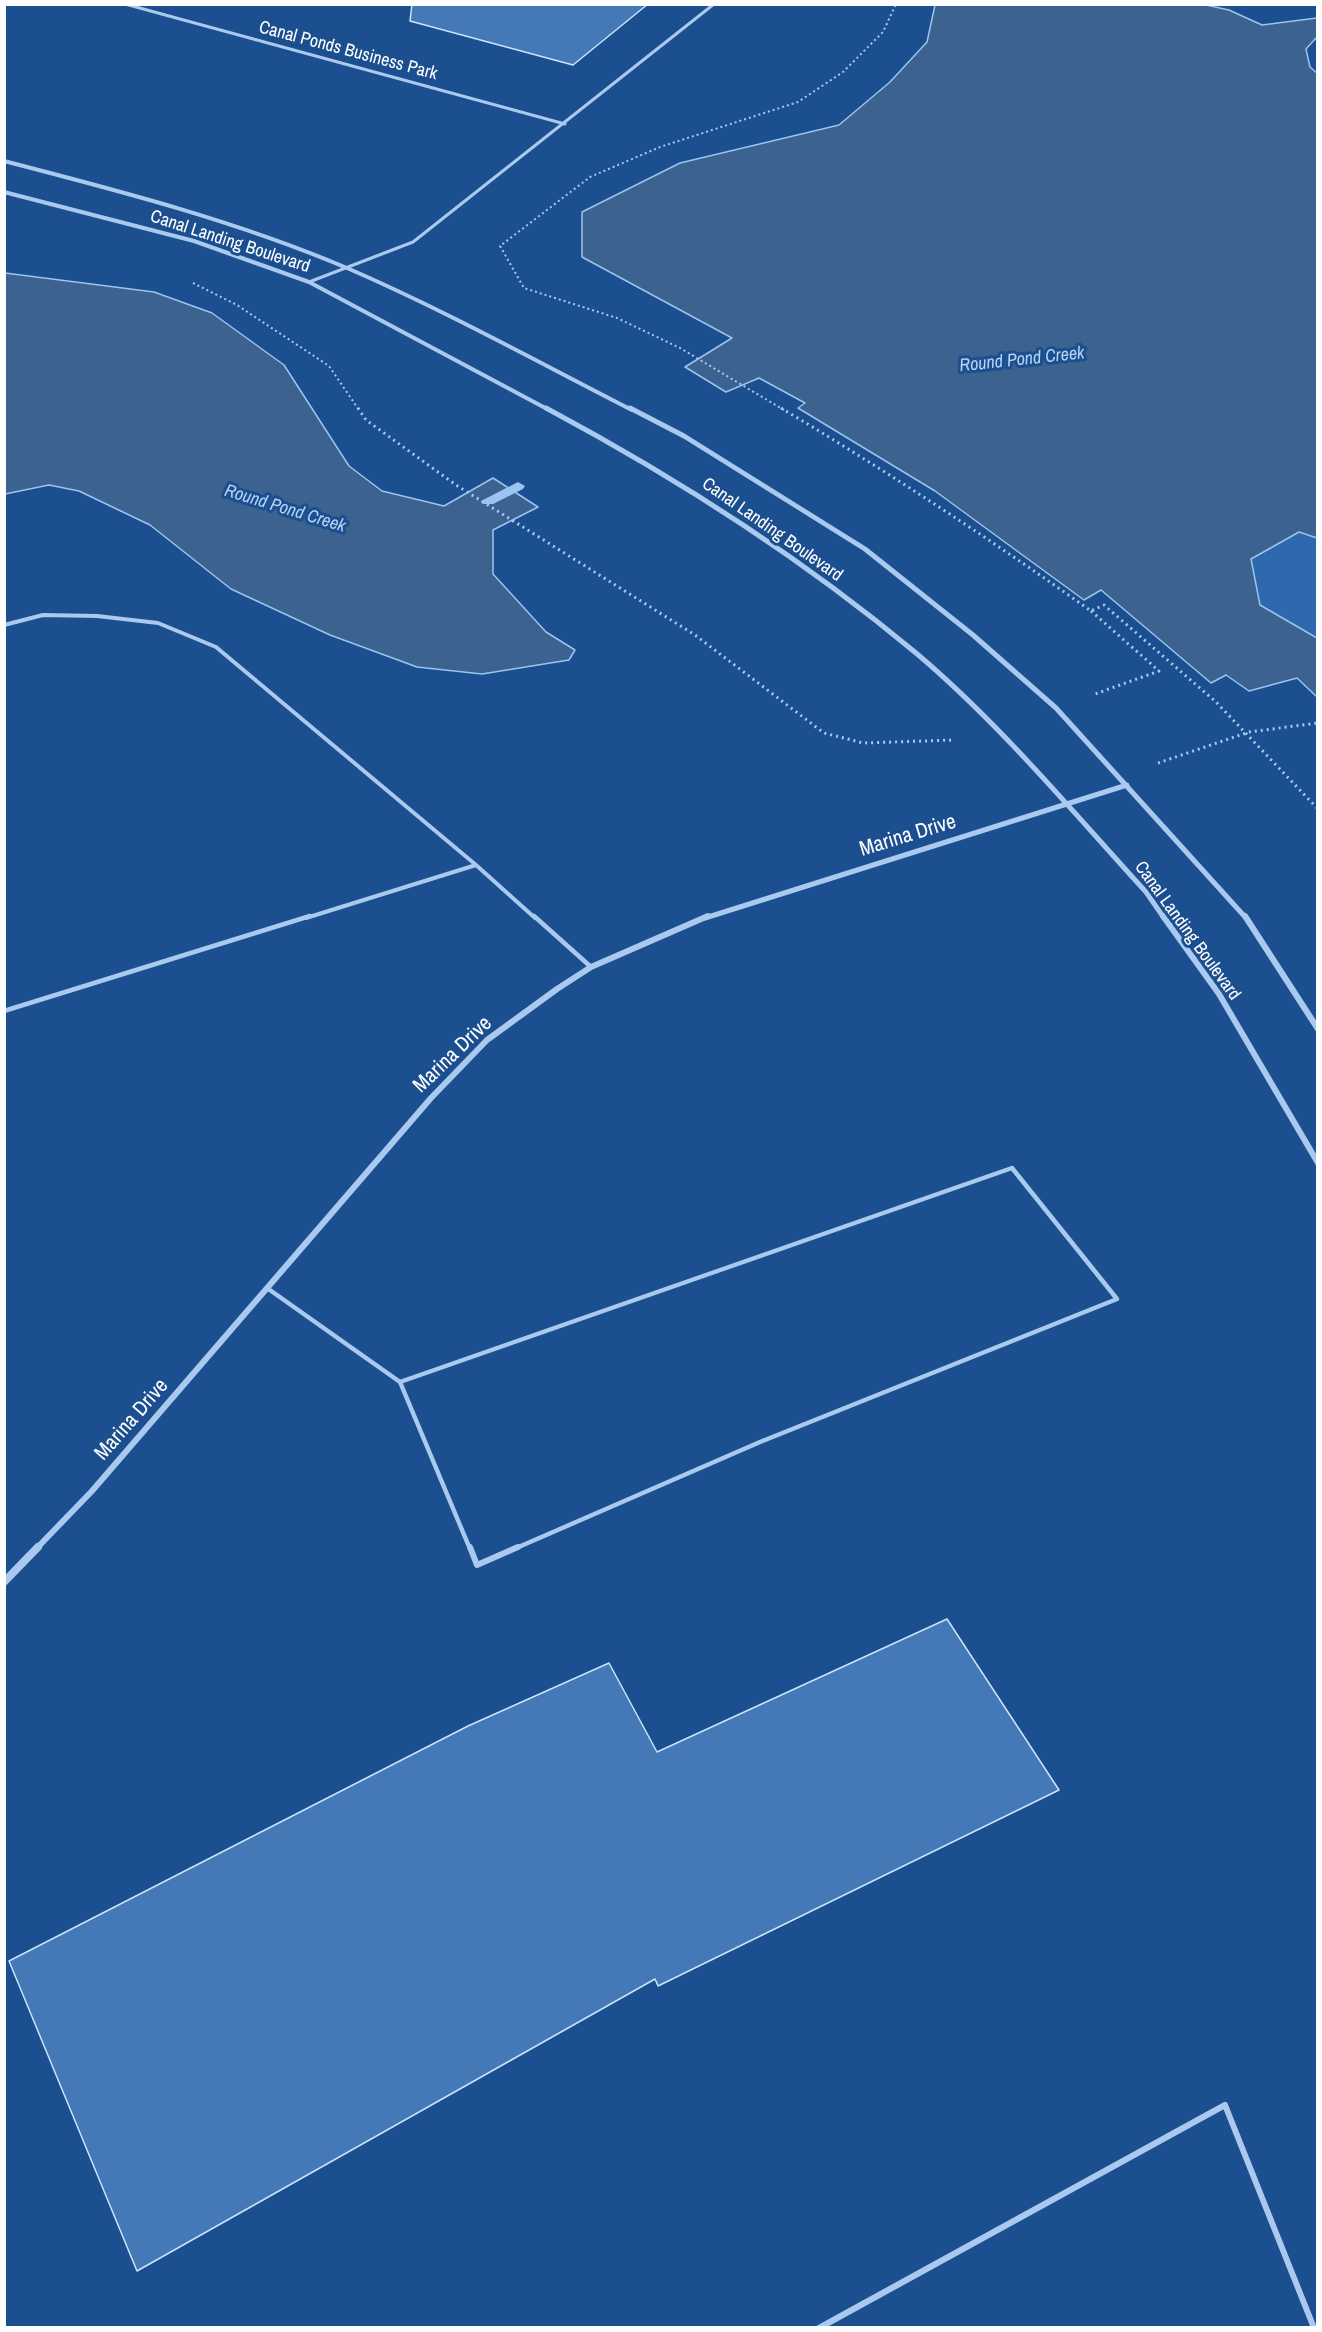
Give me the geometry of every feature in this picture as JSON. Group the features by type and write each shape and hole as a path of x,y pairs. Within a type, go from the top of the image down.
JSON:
{"street":[{"name":"Canal Landing Boulevard","path":"4,161 132,194 228,223 346,268 431,307 684,436 865,549 973,635 1056,708 1250,921 1317,1029"},
{"name":"Canal Landing Boulevard","path":"4,192 194,241 309,282 571,421 709,501 806,568 917,654 997,730 1146,892 1219,994 1317,1163"},
{"name":"Marina Drive","path":"4,1582 92,1491 431,1098 487,1040 591,967 709,916 1127,785"}],"lane":[{"name":"Canal Ponds Business Park","path":"125,4 565,124"},
{"path":"309,282 413,242 714,4"},
{"path":"4,625 43,615 158,623 216,647 476,865 591,967"},
{"path":"4,1011 476,865"},
{"path":"267,1288 400,1382 477,1565 760,1442 1117,1299 1012,1168 400,1382"},
{"path":"819,2328 1225,2105 1314,2328"}],"path":[{"path":"896,4 883,32 851,64 798,102 660,147 590,177 500,246 524,288 618,318 680,348 754,390 983,534 1091,611 1159,671 1088,697"},
{"path":"189,281 237,305 329,366 366,420 456,485 695,635 824,733 863,743 955,740"},
{"path":"1091,611 1104,605 1177,665 1248,732 1317,809"},
{"path":"1156,763 1248,732 1317,723"}],"shaded area":[{"path":"1299,532 1317,538 1317,638 1260,605 1251,559"}],"water":[{"path":"935,5 1206,5 1229,10 1262,25 1317,18 1317,37 1306,49 1310,67 1318,74 1317,538 1299,532 1251,559 1260,605 1317,638 1317,697 1297,678 1249,691 1226,675 1211,683 1101,590 1084,600 935,491 798,408 805,403 759,378 726,392 685,367 732,338 582,257 582,212 680,163 839,125 890,82 927,42"},
{"path":"5,273 154,292 212,313 284,365 349,466 382,491 444,506 493,478 538,507 493,530 493,574 546,632 575,650 569,660 482,674 417,667 330,635 231,589 150,525 79,491 49,485 5,494"}],"building":[{"path":"412,4 648,4 573,65 410,21"},
{"path":"947,1619 1059,1790 658,1986 655,1979 137,2271 9,1961 468,1726 609,1663 657,1752"}],"waterway":[{"name":"Round Pond Creek","path":"488,501 518,486"}]}
